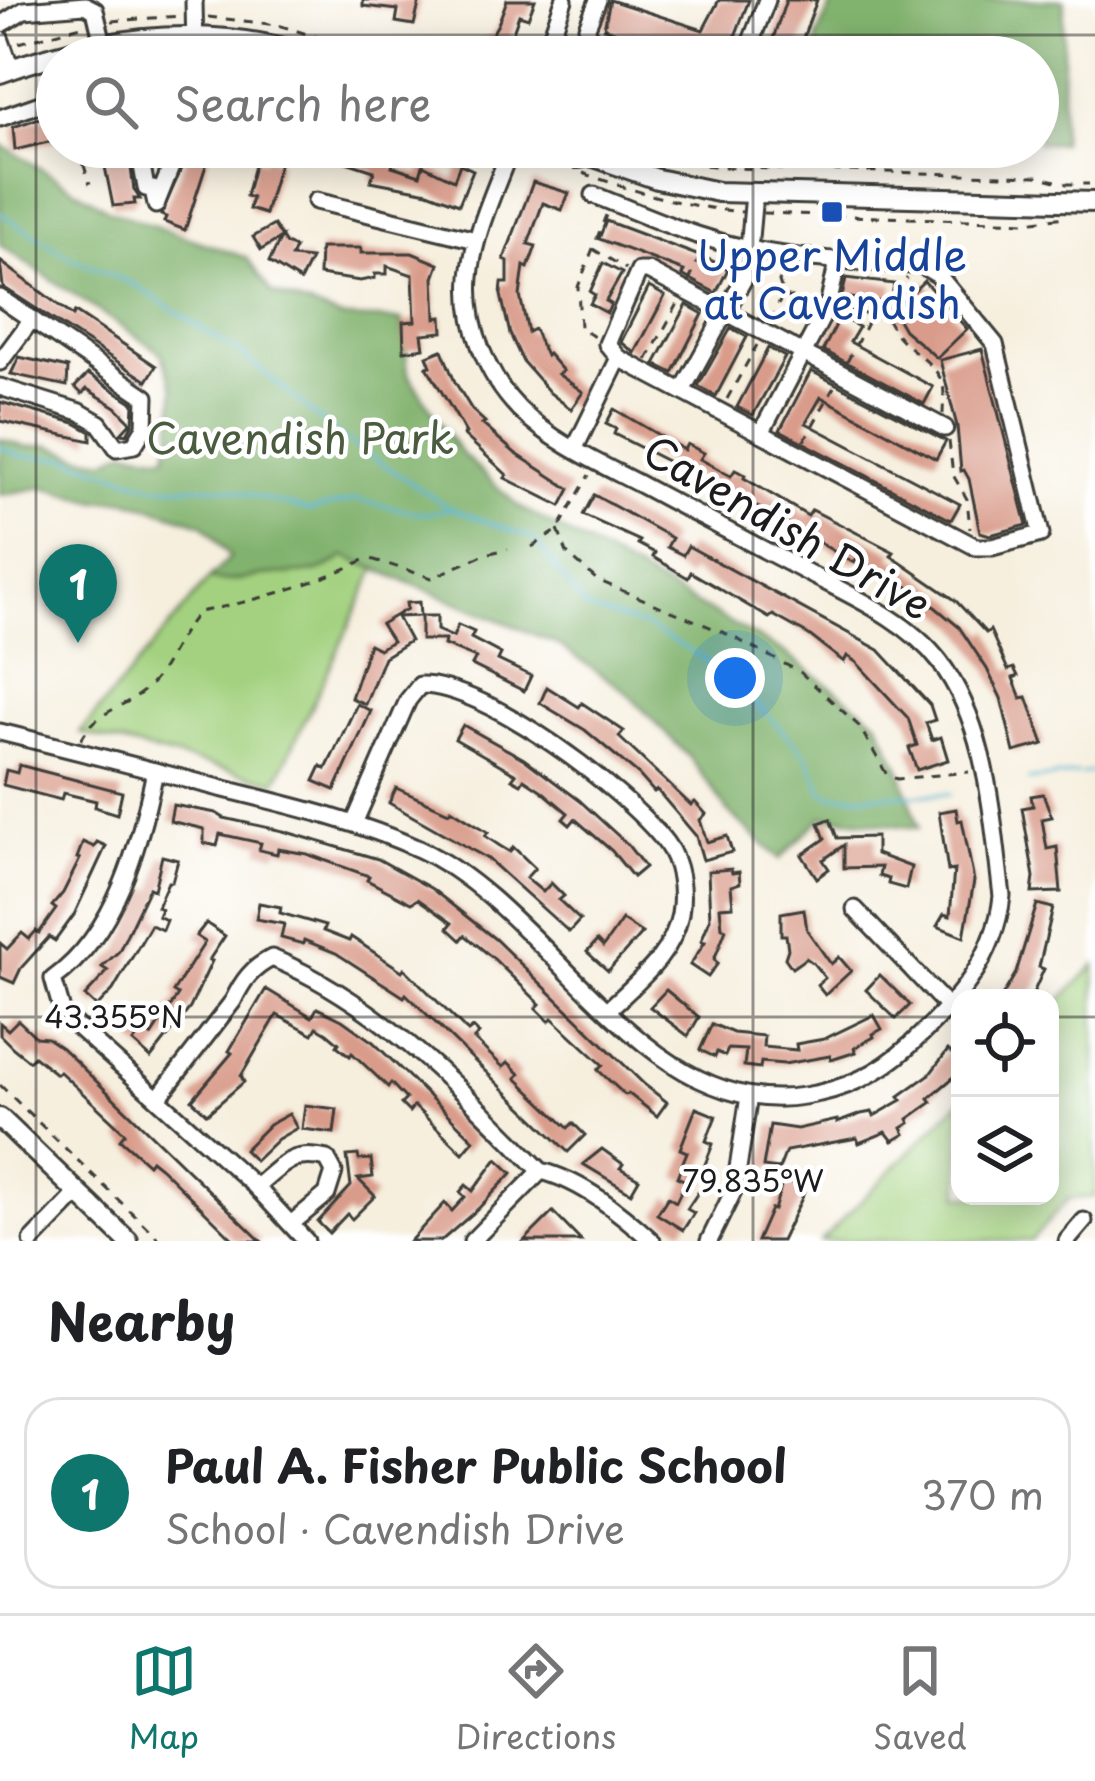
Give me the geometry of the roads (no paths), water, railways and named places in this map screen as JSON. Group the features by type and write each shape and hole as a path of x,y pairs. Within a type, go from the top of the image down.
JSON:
{"main road":[{"path":"6,71 36,63"},
{"path":"628,168 657,179 754,194 1092,193"},
{"path":"0,1118 128,1241"}],"street":[{"path":"194,0 196,36"},
{"path":"551,36 565,0"},
{"path":"588,36 598,0"},
{"path":"753,36 767,0"},
{"path":"0,25 24,10 85,5 95,10 101,36"},
{"path":"0,38 6,71"},
{"path":"0,118 36,105"},
{"path":"142,168 143,172 146,188 153,189 155,208 171,169 143,172"},
{"name":"Cavendish Drive","path":"0,732 355,821 425,852 476,886 654,1052 682,1072 722,1090 794,1098 855,1082 897,1057 948,1007 975,976 999,922 1002,896 977,742 952,679 909,632 861,601 596,461 520,410 482,353 470,306 476,240 504,168"},
{"path":"682,391 751,266 754,194"},
{"path":"594,195 752,250 913,265 938,275 994,344 1041,534 976,547 641,370 607,344 639,271 648,271 945,428"},
{"path":"316,201 476,240"},
{"path":"760,433 829,306 838,260"},
{"path":"0,298 146,397 145,427 134,445 117,448 99,423 80,412 0,387"},
{"path":"0,362 32,320"},
{"path":"575,448 620,358"},
{"path":"355,821 408,700 420,685 440,685 535,731 637,812 668,845 679,869 680,917 669,943 609,1009"},
{"path":"155,771 123,882 79,958 53,979 63,1013 256,1187 306,1241"},
{"path":"855,909 948,1007"},
{"path":"159,1097 242,982 256,966 272,958 332,987 379,1018 431,1062 541,1171 556,1174 620,1213 652,1241"},
{"path":"710,1241 735,1188 749,1096"},
{"path":"256,1187 285,1161 308,1154 327,1159 334,1172 327,1194 291,1224"},
{"path":"472,1241 541,1171"},
{"path":"32,1241 78,1193"},
{"path":"1066,1241 1084,1221"}],"waterway":[{"path":"0,213 73,259 135,285 243,355 341,437 450,508 534,539 586,609 645,626 700,656 742,689 807,756 823,792 833,796 951,794"},
{"path":"0,447 21,456 67,458 154,486 226,488 309,511 356,500 424,514 447,509"},
{"path":"1028,780 1095,772"}],"place":[{"name":"Upper Middle at Cavendish","path":"832,212"},
{"name":"Paul A. Fisher Public School","path":"78,643"}],"park label":[{"name":"Cavendish Park","path":"300,439"}]}
